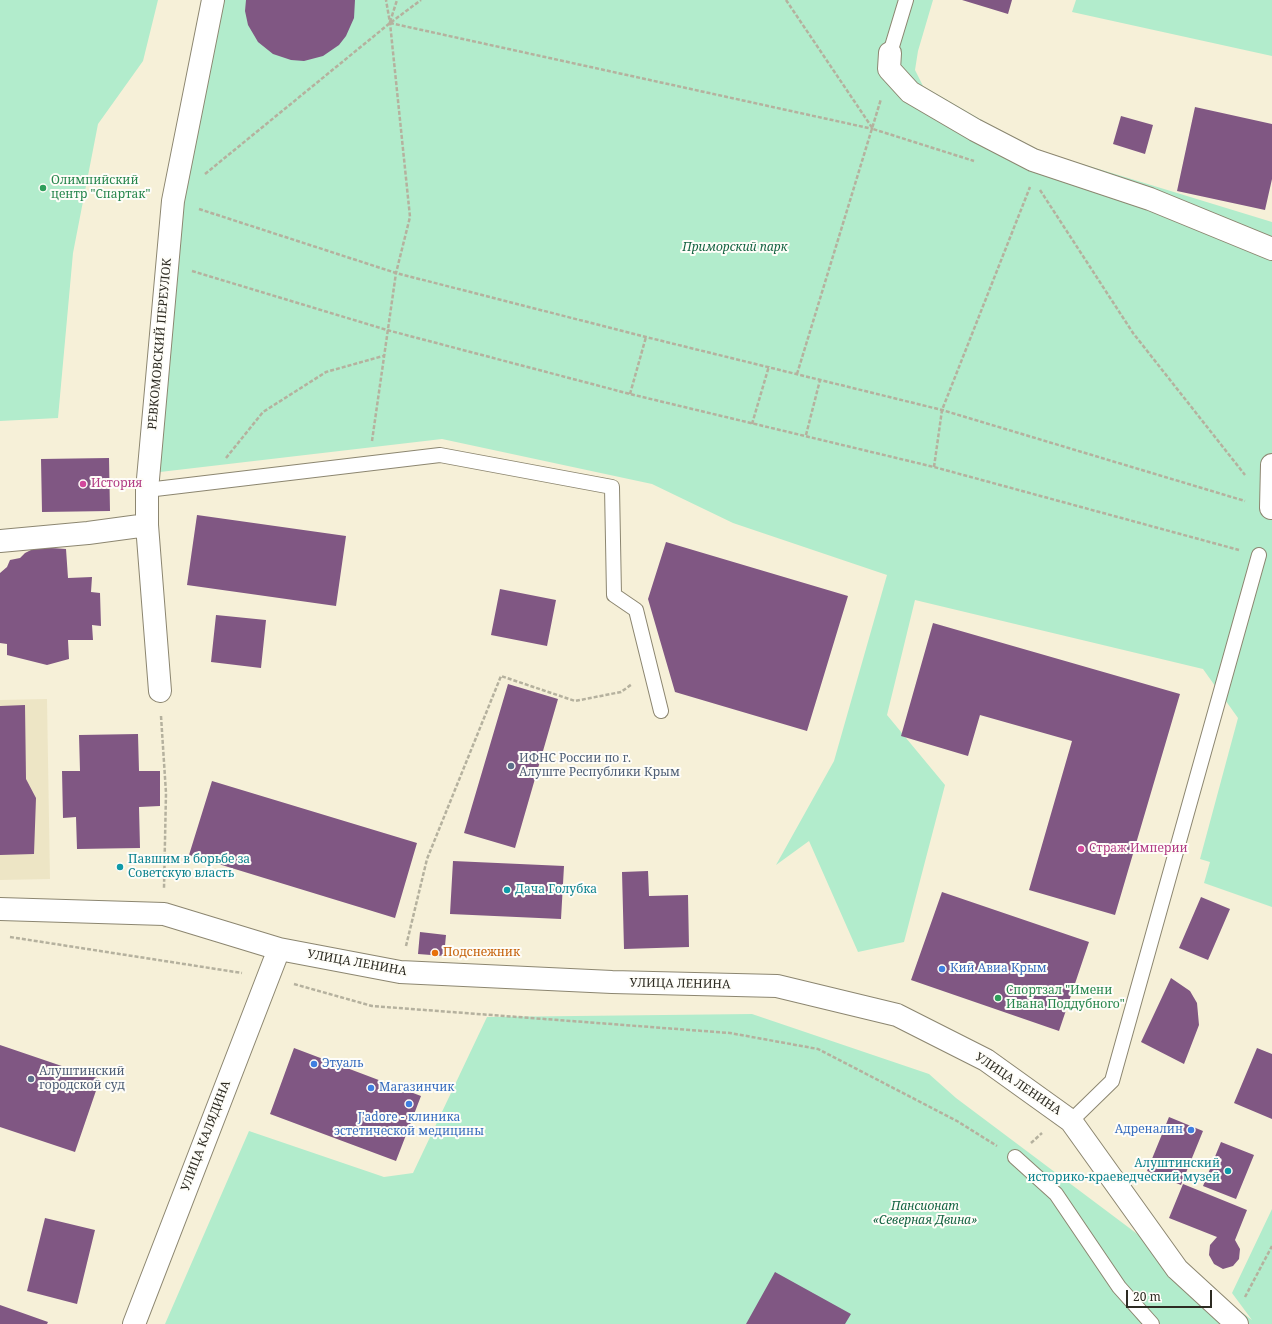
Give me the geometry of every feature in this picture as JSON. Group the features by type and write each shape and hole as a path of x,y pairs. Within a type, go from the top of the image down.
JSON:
{"street":[{"name":"РЕВКОМОВСКИЙ ПЕРЕУЛОК","path":"160,691 147,525 147,490 173,201 213,0"},
{"path":"889,61 910,92 975,130 1033,160 1150,199 1272,249"},
{"path":"1271,508 1272,465"},
{"path":"0,541 88,533 147,525"},
{"name":"УЛИЦА ЛЕНИНА","path":"0,909 164,914 279,949 400,972 612,982 777,986 897,1015 986,1060 1071,1120 1177,1269 1234,1322"},
{"name":"УЛИЦА КАЛЯДИНА","path":"134,1324 279,949"}],"lane":[{"path":"889,61 906,0"},
{"path":"147,490 440,455 612,488 614,595 636,610 662,711"},
{"path":"1071,1120 1112,1081 1258,555"},
{"path":"1015,1157 1056,1194 1119,1287 1152,1324"}],"path":[{"path":"369,464 383,356 396,273 410,217 390,23 386,0"},
{"path":"390,23 397,0"},
{"path":"203,176 390,23 421,0"},
{"path":"786,0 873,128"},
{"path":"390,23 873,128 980,163"},
{"path":"797,374 873,128 889,61"},
{"path":"934,467 942,410 1033,180"},
{"path":"1037,186 1133,333 1246,477"},
{"path":"173,201 396,273 646,337 769,366 942,410 1271,508"},
{"path":"167,264 387,330 630,394 752,424 806,435 934,467 1258,555"},
{"path":"630,394 646,337"},
{"path":"207,483 263,412 326,372 383,356"},
{"path":"752,424 769,366"},
{"path":"806,435 820,380"},
{"path":"400,972 427,859 501,676 575,701 621,692 650,669"},
{"path":"160,691 166,793 164,914"},
{"path":"8,937 268,977 372,1006 730,1033 818,1049 957,1121 1015,1157 1050,1125 1071,1120"},
{"path":"1234,1322 1272,1246"}],"shaded area":[{"path":"47,699 50,879 0,880 0,700"}],"green space":[{"name":"Олимпийский центр \"Спартак\"","path":"0,0 158,0 143,61 98,124 73,253 58,418 0,421"},
{"name":"Приморский парк","path":"219,0 933,0 918,51 915,70 923,86 985,122 1043,152 1272,222 1272,907 1204,883 1210,862 1200,859 1238,718 1203,669 915,600 887,715 945,785 904,942 858,952 809,841 776,865 834,761 887,575 733,523 652,484 442,439 160,472 173,201"},
{"path":"1076,0 1272,0 1272,56 1072,12"},
{"name":"Пансионат «Северная Двина»","path":"752,1014 929,1074 956,1098 1252,1320 1232,1293 1272,1209 1272,1324 165,1324 249,1131 384,1177 413,1173 487,1017"}],"building":[{"path":"246,0 355,0 354,18 346,36 339,45 323,56 304,61 291,60 273,54 258,42 248,25 245,11"},
{"path":"962,0 1012,0 1008,14"},
{"path":"1195,107 1272,124 1272,179 1265,210 1177,191"},
{"path":"1121,116 1153,125 1145,154 1113,144"},
{"path":"109,458 110,511 42,512 41,459"},
{"path":"197,515 346,536 336,606 187,585"},
{"path":"666,542 848,596 807,731 675,692 648,599"},
{"path":"37,547 66,549 68,578 92,577 91,592 100,593 101,626 92,625 93,640 68,640 69,659 47,665 7,655 7,644 0,643 0,573 7,567 10,560 20,558 25,553"},
{"path":"500,589 556,600 547,646 491,635"},
{"path":"216,615 266,620 261,668 211,662"},
{"path":"933,623 1180,694 1115,915 1029,890 1072,741 980,715 968,756 901,736"},
{"name":"ИФНС России по г. Алуште Республики Крым","path":"508,684 558,699 515,848 464,833"},
{"path":"25,705 26,779 36,798 34,854 0,855 0,706"},
{"path":"138,734 139,771 160,771 160,806 139,807 140,848 77,849 76,817 63,818 62,771 80,771 79,735"},
{"path":"212,781 417,843 395,918 189,855"},
{"name":"Дача Голубка","path":"453,861 564,866 561,919 450,914"},
{"path":"648,871 649,896 688,895 689,947 624,949 622,872"},
{"path":"942,892 1089,942 1059,1031 911,980"},
{"path":"1201,897 1230,909 1208,960 1179,948"},
{"path":"420,932 446,935 444,956 418,954"},
{"path":"1171,978 1190,991 1197,1003 1199,1025 1184,1064 1141,1042"},
{"path":"0,1045 100,1079 75,1152 0,1127"},
{"path":"294,1048 421,1096 396,1161 270,1114"},
{"path":"1257,1048 1272,1054 1272,1119 1234,1103"},
{"path":"1169,1117 1203,1131 1181,1185 1147,1171"},
{"path":"1221,1142 1254,1155 1236,1199 1203,1186"},
{"path":"1183,1184 1247,1210 1235,1240 1240,1249 1239,1259 1233,1266 1223,1269 1214,1264 1209,1255 1210,1245 1217,1237 1169,1218"},
{"path":"45,1218 95,1230 77,1304 27,1291"},
{"path":"775,1272 851,1314 845,1324 746,1324"},
{"path":"0,1305 48,1322 47,1324 0,1324"}],"place":[{"name":"Олимпийский центр \"Спартак\"","path":"43,188"},
{"name":"История","path":"83,484"},
{"name":"ИФНС России по г. Алуште Республики Крым","path":"511,766"},
{"name":"Страж Империи","path":"1081,849"},
{"name":"Павшим в борьбе за Советскую власть","path":"120,867"},
{"name":"Дача Голубка","path":"507,890"},
{"name":"Подснежник","path":"435,953"},
{"name":"Кий Авиа Крым","path":"942,969"},
{"name":"Спортзал \"Имени Ивана Поддубного\"","path":"998,998"},
{"name":"Этуаль","path":"314,1064"},
{"name":"Алуштинский городской суд","path":"31,1079"},
{"name":"Магазинчик","path":"371,1088"},
{"name":"J'adore - клиника эстетической медицины","path":"409,1104"},
{"name":"Адреналин","path":"1191,1130"},
{"name":"Алуштинский историко-краеведческий музей","path":"1228,1171"}]}
